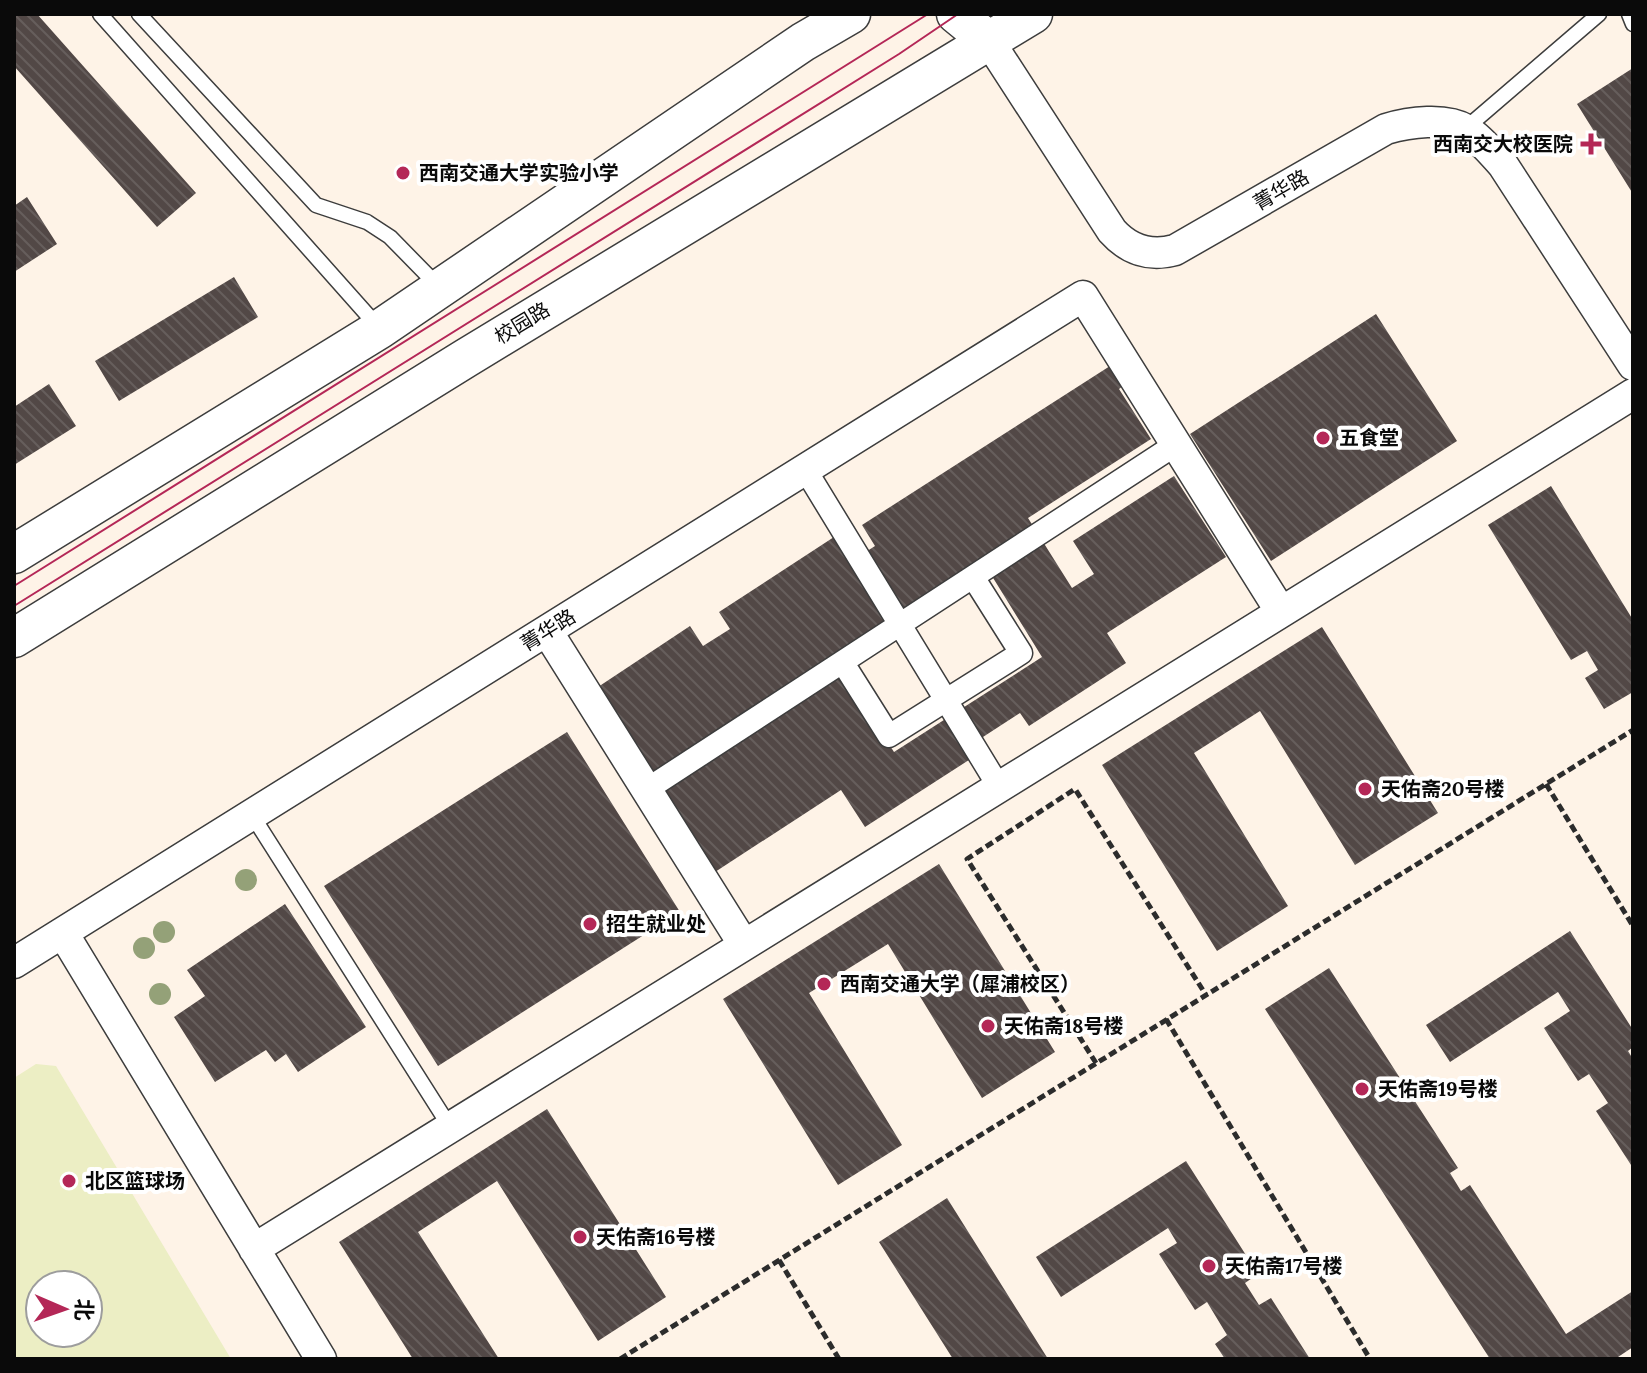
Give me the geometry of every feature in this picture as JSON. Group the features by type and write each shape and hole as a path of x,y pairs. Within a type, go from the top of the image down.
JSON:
{"street":[{"path":"14,554 441,289 803,28 851,14"},
{"path":"956,14 984,27"},
{"name":"校园路","path":"14,638 466,358 984,27 1033,14"},
{"name":"菁华路","path":"984,27 1112,231 1119,239 1140,251 1163,253 1175,250 1386,129 1415,123 1465,129"},
{"path":"1465,129 1503,165 1633,365"},
{"name":"菁华路","path":"14,963 1083,296 1175,445"},
{"path":"254,1249 1633,394"},
{"path":"646,790 1175,445 1281,612"},
{"path":"805,469 999,787"},
{"path":"843,663 889,736 1021,653 973,577"},
{"path":"547,631 744,945"},
{"path":"63,933 321,1359"}],"lane":[{"path":"100,14 380,329"},
{"path":"139,14 316,205 367,222 390,237 441,289"},
{"path":"1465,129 1599,14"},
{"path":"1629,14 1633,24"},
{"path":"252,815 450,1127"}],"path":[{"path":"620,1359 1633,730"},
{"path":"1546,784 1633,926"},
{"path":"1096,1063 967,859 1075,789 1206,995"},
{"path":"1166,1019 1370,1359"},
{"path":"779,1260 839,1359"}],"green space":[{"name":"北区篮球场","path":"36,1064 56,1066 231,1359 14,1359 14,1078"}],"building":[{"path":"14,14 37,14 196,193 157,227 14,66"},
{"path":"1633,68 1633,194 1577,104"},
{"path":"27,197 57,244 14,272 14,206"},
{"path":"234,277 258,317 119,401 95,361"},
{"name":"五食堂","path":"1376,314 1457,441 1271,561 1190,434"},
{"path":"1110,366 1123,386 1119,389 1151,439 1028,518 1072,588 1094,574 1073,541 1174,476 1226,557 1107,633 1126,663 1029,726 1020,713 966,748 972,758 865,827 841,790 715,872 598,687 690,626 703,646 730,629 719,612 834,537 861,555 875,546 862,525","holes":["982,560 1042,657 894,752 833,655"]},
{"path":"49,384 76,426 14,465 14,407"},
{"path":"1551,486 1633,620 1633,692 1604,709 1585,678 1598,670 1587,651 1571,660 1488,525"},
{"name":"天佑斋20号楼","path":"1322,627 1438,813 1355,865 1260,711 1194,753 1288,906 1217,951 1102,765"},
{"path":"567,732 680,912 438,1066 324,886"},
{"name":"天佑斋18号楼","path":"939,864 1055,1052 982,1098 888,944 809,993 902,1145 838,1185 723,999"},
{"path":"285,904 366,1027 298,1072 286,1054 275,1062 266,1050 215,1082 174,1017 205,996 187,970"},
{"name":"天佑斋19号楼","path":"1570,931 1633,1030 1633,1047 1628,1051 1633,1059 1633,1168 1596,1111 1608,1103 1589,1074 1578,1081 1544,1028 1570,1011 1558,992 1450,1062 1426,1025"},
{"name":"天佑斋19号楼","path":"1329,968 1458,1168 1450,1173 1461,1191 1470,1185 1566,1334 1633,1291 1633,1347 1615,1359 1490,1359 1265,1009"},
{"name":"天佑斋16号楼","path":"547,1109 666,1297 598,1341 497,1181 418,1232 499,1359 413,1359 339,1242"},
{"name":"天佑斋17号楼","path":"1186,1161 1258,1274 1245,1283 1259,1305 1271,1298 1310,1359 1225,1359 1215,1344 1227,1335 1207,1302 1195,1310 1159,1254 1177,1243 1168,1228 1061,1297 1036,1257"},
{"path":"947,1198 1048,1359 953,1359 879,1242"}],"tram line":[{"path":"14,586 928,14"},
{"path":"14,606 899,54 958,14"}],"place":[{"name":"西南交大校医院","path":"1591,144"},
{"name":"西南交通大学实验小学","path":"403,173"},
{"name":"五食堂","path":"1323,438"},
{"name":"天佑斋20号楼","path":"1365,789"},
{"name":"招生就业处","path":"590,924"},
{"name":"西南交通大学（犀浦校区）","path":"824,984"},
{"name":"天佑斋18号楼","path":"988,1026"},
{"name":"天佑斋19号楼","path":"1362,1089"},
{"name":"北区篮球场","path":"69,1181"},
{"name":"天佑斋16号楼","path":"580,1237"},
{"name":"天佑斋17号楼","path":"1209,1266"}]}
